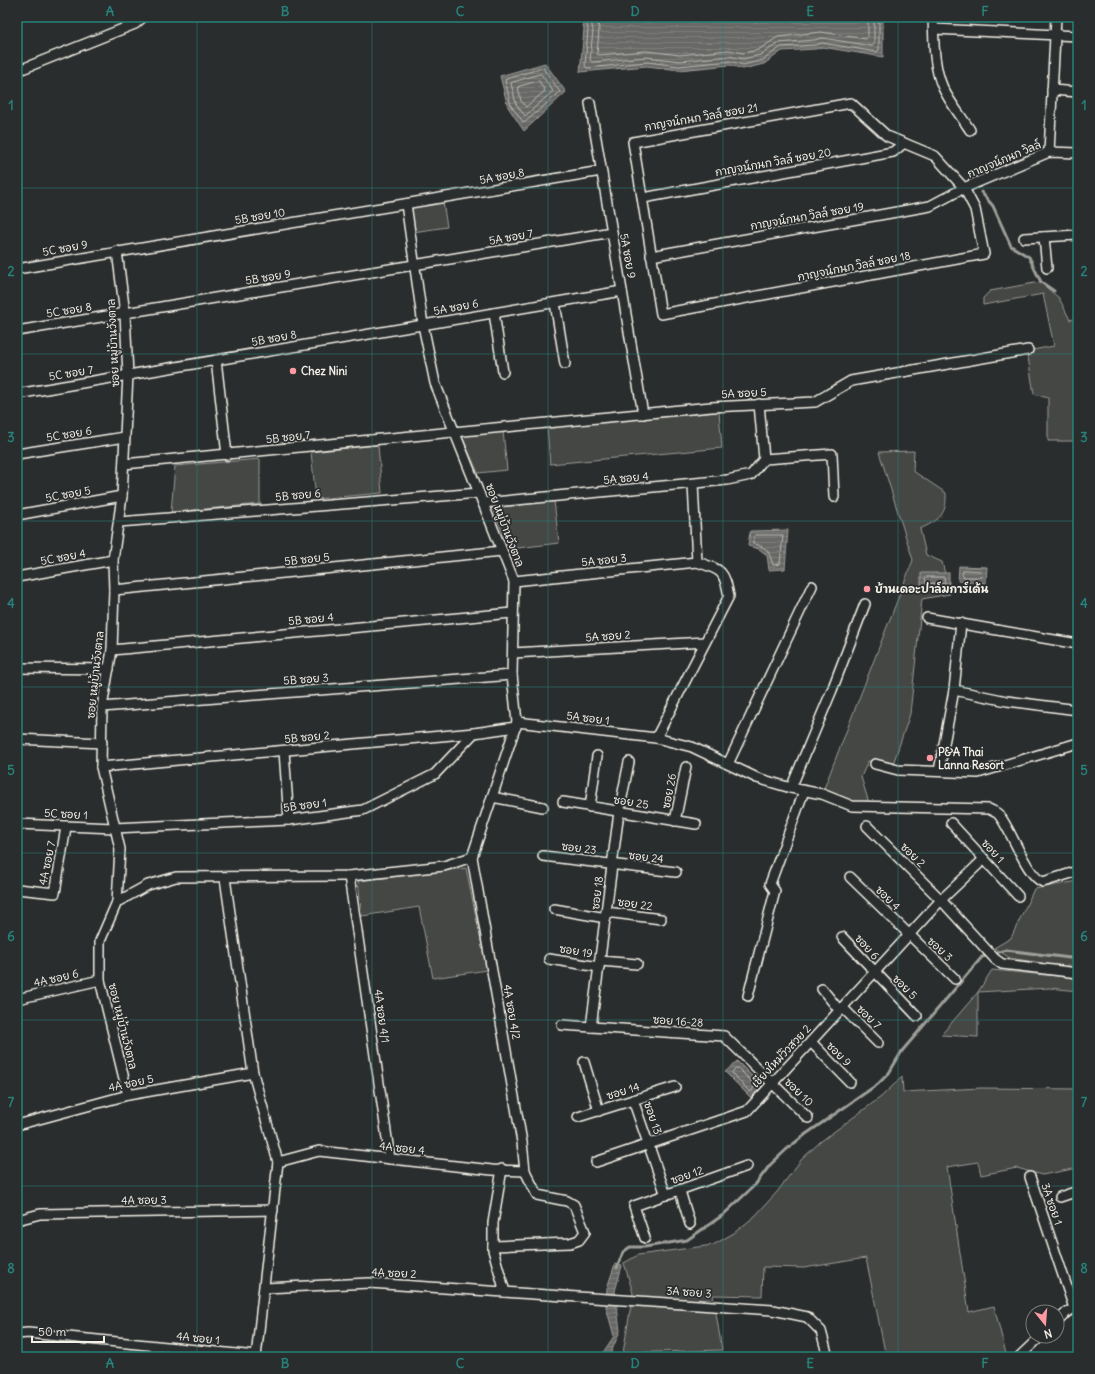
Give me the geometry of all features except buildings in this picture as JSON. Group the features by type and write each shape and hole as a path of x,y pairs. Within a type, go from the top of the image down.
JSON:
{"street":[{"path":"17,71 135,24 143,17"},
{"path":"933,17 939,78 943,88 970,130"},
{"path":"1049,152 1056,17"},
{"path":"934,30 1078,36"},
{"path":"1052,90 1078,92"},
{"name":"กาญจน์กนก วิลล์","path":"851,102 887,136 936,156 964,188 1049,152 1078,153"},
{"name":"กาญจน์กนก วิลล์ ซอย 21","path":"660,314 633,142 851,102"},
{"name":"5A ซอย 9","path":"590,103 643,414"},
{"name":"กาญจน์กนก วิลล์ ซอย 20","path":"643,198 893,152 904,143"},
{"name":"5A ซอย 8","path":"406,204 601,171"},
{"name":"กาญจน์กนก วิลล์ ซอย 19","path":"651,256 930,206 964,188"},
{"name":"กาญจน์กนก วิลล์ ซอย 18","path":"660,314 984,254 975,208 964,188"},
{"name":"5B ซอย 10","path":"117,251 406,204"},
{"name":"ซอย หมู่บ้านวังตาล","path":"406,204 423,325 435,383 514,581 512,613 512,675 516,724 472,857"},
{"name":"5A ซอย 7","path":"415,265 612,232"},
{"path":"1024,238 1078,235"},
{"path":"1044,237 1047,268"},
{"name":"ซอย หมู่บ้านวังตาล","path":"117,251 125,314 128,375 122,496 113,560 114,590 112,650 102,707 101,767 120,849 117,902 100,941 100,980 128,1094"},
{"name":"5C ซอย 9","path":"17,269 117,251"},
{"name":"5B ซอย 9","path":"125,314 415,265"},
{"name":"5A ซอย 6","path":"423,325 622,291"},
{"path":"555,303 565,364"},
{"name":"5A ซอย 6","path":"494,313 502,372"},
{"name":"5C ซอย 8","path":"17,331 125,314"},
{"name":"5B ซอย 8","path":"128,375 423,325"},
{"name":"5A ซอย 5","path":"453,431 759,404 815,402 851,381 1028,350"},
{"path":"216,360 227,455"},
{"name":"5C ซอย 7","path":"17,394 128,375"},
{"path":"759,404 764,459 832,454 834,497"},
{"name":"5B ซอย 7","path":"124,464 227,455 453,431"},
{"name":"5C ซอย 6","path":"17,454 125,437"},
{"name":"5A ซอย 4","path":"483,503 727,480 751,474 764,459"},
{"path":"656,738 730,596 725,577 715,567 697,562 693,484"},
{"name":"5B ซอย 6","path":"119,522 479,493"},
{"name":"5C ซอย 5","path":"17,515 122,496"},
{"name":"5B ซอย 5","path":"114,590 502,551"},
{"name":"5C ซอย 4","path":"17,577 113,560"},
{"name":"5A ซอย 3","path":"514,581 697,562"},
{"path":"728,764 812,586"},
{"path":"791,788 832,690 865,604"},
{"name":"5B ซอย 4","path":"112,650 512,613"},
{"path":"927,618 1078,644"},
{"path":"939,771 954,690 961,623"},
{"name":"5A ซอย 2","path":"513,654 705,642"},
{"path":"17,668 109,669"},
{"name":"5B ซอย 3","path":"102,707 512,675"},
{"path":"954,690 1007,701 1078,710"},
{"name":"5A ซอย 1","path":"516,724 656,738 692,747 757,778 791,788 822,794 852,806 989,809 999,815 1031,871 1039,881 1043,882 1078,871"},
{"name":"5B ซอย 2","path":"101,767 474,733 516,724"},
{"name":"5B ซอย 1","path":"114,828 289,820 363,810 435,774 474,733"},
{"path":"17,739 102,742"},
{"path":"875,764 898,770 978,773 1078,743"},
{"path":"284,751 289,820"},
{"path":"590,807 597,756"},
{"name":"ซอย 18","path":"591,1027 619,812 629,762"},
{"name":"ซอย 26","path":"675,820 686,767"},
{"path":"748,996 775,891 770,884 804,791"},
{"path":"492,797 543,807"},
{"name":"ซอย 25","path":"563,802 696,824"},
{"name":"ซอย 1","path":"951,823 1018,896"},
{"name":"5C ซอย 1","path":"17,824 114,828"},
{"name":"ซอย 2","path":"867,826 942,900"},
{"name":"4A ซอย 7","path":"17,889 55,893 66,827"},
{"name":"ซอย 23","path":"543,856 613,865"},
{"path":"117,902 148,885 176,877 225,878 349,876 444,866 472,857"},
{"name":"4A ซอย 4/2","path":"472,857 522,1142 525,1171"},
{"name":"เชียงใหม่วิวสวย 2","path":"596,1162 747,1111 942,900 984,859"},
{"name":"ซอย 24","path":"613,865 676,872"},
{"name":"4A ซอย 4/1","path":"349,876 390,1159"},
{"name":"ซอย 4","path":"850,877 910,936"},
{"path":"225,878 252,1073 278,1162 265,1288 256,1356"},
{"path":"942,900 995,960 1002,964 1078,973"},
{"name":"ซอย 22","path":"554,909 660,919"},
{"name":"ซอย 3","path":"910,936 955,979"},
{"name":"ซอย 6","path":"842,937 875,974"},
{"name":"ซอย 19","path":"549,959 600,964 637,964"},
{"name":"ซอย 5","path":"875,974 917,1016"},
{"name":"4A ซอย 6","path":"17,999 100,980"},
{"name":"ซอย 7","path":"822,989 878,1043"},
{"name":"ซอย 16-28","path":"562,1026 724,1036 773,1084"},
{"name":"ซอย 9","path":"811,1042 850,1082"},
{"path":"584,1062 599,1111"},
{"name":"4A ซอย 5","path":"17,1125 128,1094 252,1073"},
{"name":"ซอย 10","path":"773,1084 808,1118"},
{"name":"ซอย 14","path":"578,1117 675,1087"},
{"name":"ซอย 13","path":"633,1100 666,1195"},
{"name":"4A ซอย 4","path":"278,1162 319,1151 525,1171"},
{"name":"ซอย 12","path":"645,1238 634,1206 748,1166"},
{"path":"502,1169 493,1223 493,1246 494,1259 505,1292"},
{"path":"493,1246 570,1243 583,1237 585,1232 584,1227 574,1205 567,1201 537,1195 525,1171"},
{"name":"3A ซอย 1","path":"1030,1177 1076,1307"},
{"path":"680,1190 690,1224"},
{"path":"1060,1197 1078,1191"},
{"name":"4A ซอย 3","path":"17,1220 40,1214 273,1210"},
{"name":"4A ซอย 2","path":"265,1288 369,1283 522,1293"},
{"name":"3A ซอย 3","path":"522,1293 772,1310 807,1317 821,1331 828,1357"},
{"path":"1065,1316 1076,1307"},
{"name":"4A ซอย 1","path":"17,1334 28,1333 256,1356"},
{"path":"1020,1357 1033,1344"}],"shaded area":[{"path":"443,202 447,227 413,232 409,207"},
{"path":"1040,282 1059,298 1070,320 1078,318 1078,402 1075,404 1074,441 1048,441 1048,398 1034,394 1027,351 1054,346 1043,294 983,305 983,298 990,291"},
{"path":"719,412 722,448 550,464 547,427"},
{"path":"503,431 507,470 478,473 461,434"},
{"path":"378,445 382,493 316,499 311,452"},
{"path":"914,451 913,471 946,493 943,512 932,523 920,529 926,555 942,562 950,594 922,599 910,714 893,764 868,761 861,777 869,803 854,802 823,791 913,560 879,452"},
{"path":"260,459 260,504 171,512 175,466"},
{"path":"554,501 559,543 509,549 493,508"},
{"path":"466,868 487,970 433,978 419,907 362,916 358,881"},
{"path":"1078,881 1078,969 1010,958 994,948 1011,938 1034,889"},
{"path":"992,970 1078,978 1078,991 1050,988 978,992"},
{"path":"978,992 978,1037 941,1035"},
{"path":"902,1077 903,1092 981,1088 1078,1089 1078,1168 1042,1175 1017,1168 981,1175 978,1162 947,1167 969,1312 994,1306 1006,1354 1003,1357 886,1357 866,1258 804,1268 763,1267 762,1296 713,1295 722,1350 623,1353 633,1293 624,1263 638,1255 713,1245 734,1233 755,1216 777,1192 801,1160 820,1142 881,1097"}],"water":[{"path":"581,17 883,17 883,57 822,47 816,49 782,51 764,64 743,69 730,65 679,70 647,66 580,72 584,29"},
{"path":"545,63 566,92 524,131 508,107 500,76"},
{"path":"788,530 785,569 769,570 767,555 759,549 748,546 750,531"},
{"path":"959,566 987,567 986,583 958,581"},
{"path":"921,573 949,573 949,588 921,588"},
{"path":"737,1061 762,1086 751,1098 725,1072"},
{"path":"615,1264 622,1266 615,1291 620,1331 609,1357 600,1357 614,1336 606,1307 607,1288"}],"waterway":[{"path":"981,192 993,206 1011,246 1029,257 1041,282 1054,291"},
{"path":"617,1268 623,1252 630,1247 645,1247 687,1240 723,1215 755,1185 770,1165 787,1149 878,1084 889,1073 902,1051 982,957 1006,950 1078,959"}],"place":[{"name":"Chez Nini","path":"293,371"},
{"name":"บ้านเดอะปาล์มการ์เด้น","path":"867,589"},
{"name":"P&A Thai Lanna Resort","path":"930,758"}]}
